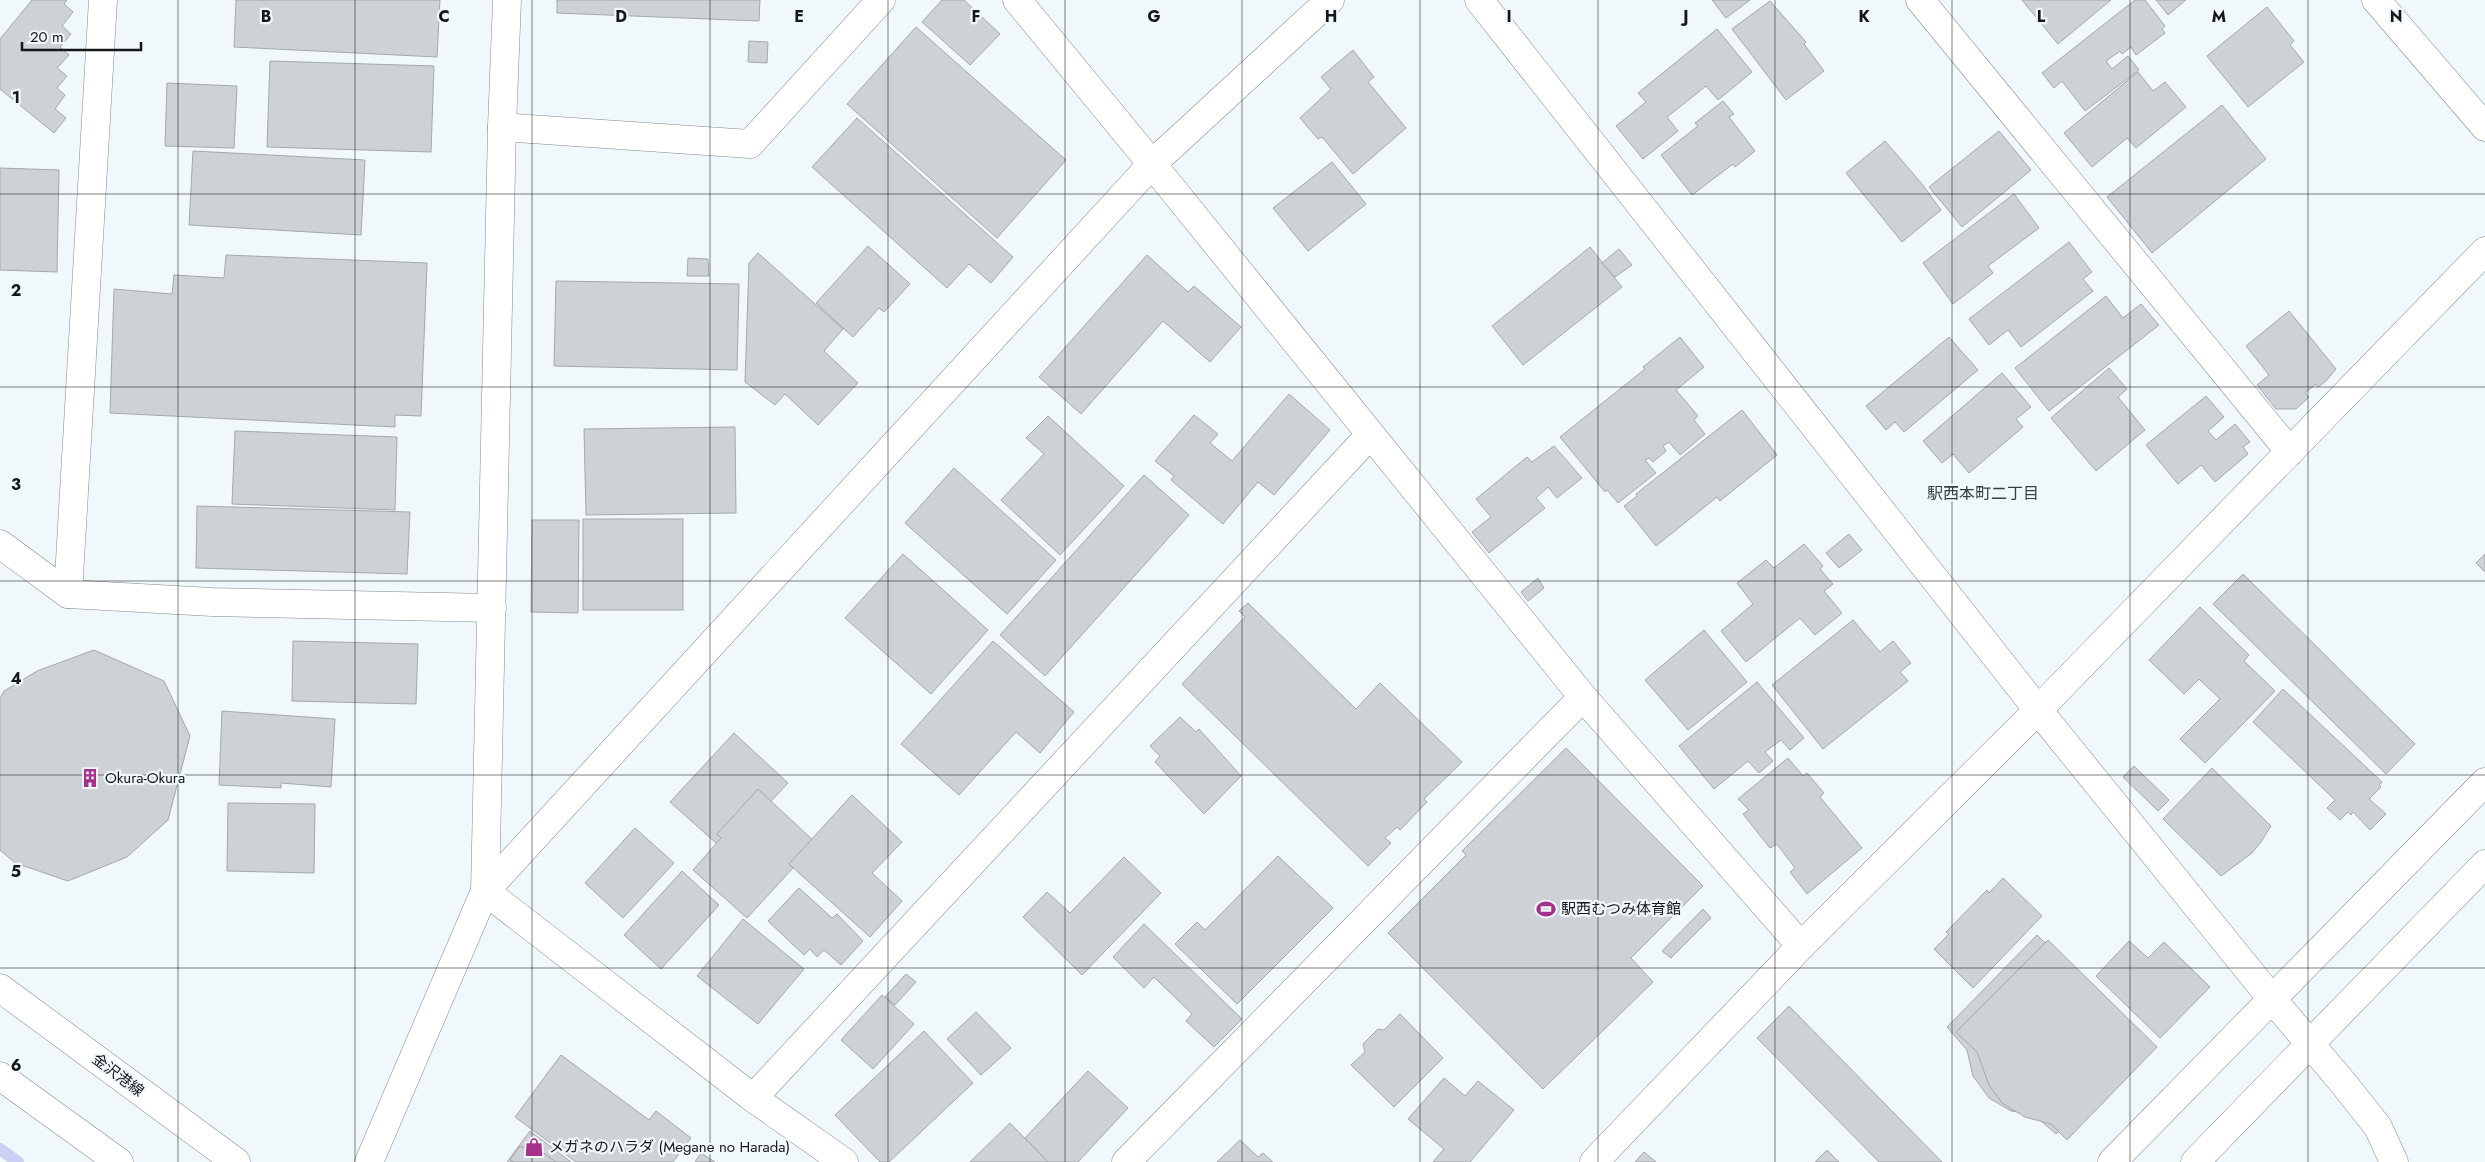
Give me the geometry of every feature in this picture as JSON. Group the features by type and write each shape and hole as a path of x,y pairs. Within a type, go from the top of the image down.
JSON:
{"street":[{"path":"68,594 103,0"},
{"path":"484,891 502,127 507,0"},
{"path":"502,127 750,144 881,0"},
{"path":"1017,0 1583,696 1800,946"},
{"path":"369,1162 484,891 1152,164 1330,0"},
{"path":"1479,0 2038,710 2378,1127 2394,1162"},
{"path":"1920,0 2290,452"},
{"path":"2376,0 2485,127"},
{"path":"1594,1162 1800,946 2038,710 2485,251"},
{"path":"753,1098 1370,435"},
{"path":"0,544 68,594 212,602 492,608"},
{"path":"1126,1162 1583,696"},
{"path":"2112,1162 2485,782"},
{"path":"2195,1162 2485,864"},
{"path":"484,891 753,1098 844,1162"},
{"name":"金沢港線","path":"0,988 236,1162"},
{"path":"0,1076 119,1162"}],"building":[{"path":"32,0 67,0 64,4 73,12 62,26 71,34 60,47 69,55 57,68 67,76 57,88 65,95 55,109 66,118 54,133 0,89 0,39"},
{"path":"236,0 440,0 437,57 234,47"},
{"path":"557,0 760,0 759,21 557,13"},
{"path":"942,0 964,0 1000,34 970,65 922,22"},
{"path":"1712,0 1750,0 1726,18"},
{"path":"2022,0 2111,0 2058,44"},
{"path":"2135,0 2145,0 2165,26 2162,29 2165,33 2136,55 2131,47 2122,54 2120,51 2106,61 2112,69 2128,56 2139,70 2085,111 2062,81 2054,88 2042,73"},
{"path":"2156,0 2186,0 2168,15"},
{"path":"1770,1 1806,42 1804,44 1824,71 1786,100 1732,29"},
{"path":"2267,7 2294,41 2290,45 2304,62 2248,107 2207,56"},
{"path":"916,27 1066,160 997,238 847,104"},
{"path":"1717,29 1752,72 1718,100 1706,86 1667,117 1678,131 1643,159 1616,126 1646,102 1638,93"},
{"path":"749,41 768,42 767,63 748,62"},
{"path":"1353,50 1374,77 1368,82 1406,128 1353,174 1322,137 1318,139 1300,118 1331,89 1321,77"},
{"path":"270,61 434,66 431,152 267,147"},
{"path":"2138,72 2153,91 2165,82 2186,107 2136,148 2127,138 2092,167 2064,133"},
{"path":"167,83 237,86 234,148 165,146"},
{"path":"1723,101 1734,114 1729,117 1755,151 1735,167 1733,164 1692,195 1661,155 1698,126 1695,123"},
{"path":"2222,105 2266,159 2152,253 2107,197"},
{"path":"857,118 1013,257 991,283 969,264 947,288 812,167"},
{"path":"1999,131 2031,170 1962,227 1929,187"},
{"path":"1885,141 1922,184 1941,210 1902,242 1846,173"},
{"path":"193,151 365,160 361,235 189,225"},
{"path":"1332,162 1366,204 1308,251 1273,208"},
{"path":"0,168 59,170 57,272 0,270"},
{"path":"2014,194 2039,228 1988,266 1993,273 1953,304 1923,263"},
{"path":"2069,242 2092,272 2083,279 2093,291 2021,347 2008,330 1989,345 1969,319"},
{"path":"868,246 910,284 884,312 879,308 853,337 816,303"},
{"path":"1590,247 1622,287 1523,365 1492,326"},
{"path":"1619,249 1632,265 1615,277 1602,263"},
{"path":"758,253 843,329 824,351 858,383 818,425 785,394 775,405 745,382 749,263"},
{"path":"226,255 427,263 421,416 395,415 395,427 110,413 114,289 172,294 174,275 224,278"},
{"path":"1147,255 1188,292 1194,286 1241,327 1210,362 1163,321 1081,414 1039,377"},
{"path":"688,258 708,259 709,276 687,276"},
{"path":"556,281 739,284 737,370 554,366"},
{"path":"2106,296 2123,318 2141,304 2159,325 2049,411 2015,368"},
{"path":"2289,311 2336,369 2326,381 2318,387 2316,384 2305,393 2309,397 2296,409 2276,409 2257,385 2269,375 2246,346"},
{"path":"1680,337 1704,367 1676,390 1698,416 1694,420 1705,434 1680,455 1669,442 1663,446 1666,451 1653,462 1649,458 1645,460 1656,473 1618,503 1607,490 1605,492 1560,437 1645,369 1643,367"},
{"path":"1949,337 1978,370 1904,432 1895,422 1886,430 1866,406"},
{"path":"2109,368 2127,389 2118,397 2145,430 2096,471 2051,418"},
{"path":"2002,373 2031,407 2016,419 2023,427 1969,473 1953,454 1942,463 1923,441"},
{"path":"1289,394 1330,430 1274,495 1258,482 1223,524 1171,480 1174,476 1155,461 1194,415 1218,434 1210,443 1232,461"},
{"path":"2206,396 2224,417 2208,431 2216,440 2235,424 2250,442 2243,447 2248,454 2215,482 2201,465 2178,484 2146,445"},
{"path":"1742,410 1777,455 1720,501 1717,497 1656,546 1624,506 1637,496 1636,494"},
{"path":"1048,416 1124,486 1060,555 1001,500 1044,454 1026,438"},
{"path":"735,427 736,513 586,515 584,429"},
{"path":"235,431 397,437 395,510 232,504"},
{"path":"1554,446 1582,478 1557,498 1548,487 1536,498 1545,508 1489,553 1472,532 1491,517 1476,499 1527,457 1532,462"},
{"path":"954,468 1056,560 1007,614 905,523"},
{"path":"1144,475 1189,515 1045,676 1000,635"},
{"path":"197,506 410,512 407,574 196,568"},
{"path":"583,519 683,519 683,610 583,610"},
{"path":"532,520 579,520 578,613 531,612"},
{"path":"1849,534 1862,550 1839,568 1826,553"},
{"path":"1804,544 1823,566 1820,569 1833,584 1824,591 1842,613 1815,635 1800,618 1746,662 1721,631 1753,604 1737,583 1766,560 1774,568"},
{"path":"903,554 988,630 931,694 845,618"},
{"path":"2485,554 2485,572 2476,563"},
{"path":"2243,574 2415,744 2386,774 2213,604"},
{"path":"1538,578 1544,588 1528,601 1521,592"},
{"path":"1248,603 1356,709 1380,683 1462,762 1424,799 1427,802 1400,830 1397,827 1385,838 1391,843 1368,866 1182,684 1245,617 1239,611"},
{"path":"2200,607 2249,655 2244,661 2275,691 2205,763 2180,739 2220,699 2199,679 2184,694 2149,660"},
{"path":"1853,620 1880,652 1893,641 1911,663 1900,672 1908,681 1823,749 1772,685"},
{"path":"1704,630 1747,682 1688,730 1645,680"},
{"path":"293,641 418,644 416,704 292,701"},
{"path":"993,641 1074,712 1040,753 1016,732 959,795 901,744"},
{"name":"Okura-Okura","path":"94,650 164,681 190,736 168,820 127,857 68,881 15,863 0,850 0,698 4,691 37,671"},
{"path":"1757,682 1804,738 1790,750 1781,740 1765,752 1773,761 1759,773 1748,761 1714,789 1679,746"},
{"path":"2283,689 2382,782 2379,785 2381,787 2369,799 2386,814 2370,830 2353,812 2351,815 2348,812 2340,820 2327,808 2335,800 2253,722"},
{"path":"222,711 335,719 331,787 281,783 281,788 219,785"},
{"path":"1180,717 1196,732 1199,729 1241,776 1204,814 1155,762 1160,756 1150,746"},
{"path":"734,733 788,783 725,851 670,802"},
{"name":"駅西むつみ体育館","path":"1566,748 1703,886 1631,958 1653,982 1543,1089 1388,933 1466,855 1462,851"},
{"path":"1788,758 1803,776 1807,773 1824,793 1820,797 1862,848 1807,894 1790,872 1795,868 1777,844 1770,848 1743,814 1749,810 1738,799"},
{"path":"2134,766 2169,800 2158,811 2123,777"},
{"path":"2212,768 2271,826 2252,853 2221,876 2163,819"},
{"path":"758,789 816,843 747,918 693,870 721,838 717,834"},
{"path":"852,795 902,842 872,873 902,901 870,937 789,864"},
{"path":"228,803 315,804 314,873 227,871"},
{"path":"635,828 674,863 623,918 585,883"},
{"path":"1278,856 1333,908 1237,1004 1175,944 1197,922 1205,930"},
{"path":"1124,857 1161,893 1082,975 1023,917 1047,892 1070,913"},
{"path":"682,871 719,905 661,969 624,935"},
{"path":"2003,878 2042,916 1973,988 1934,949 1949,934 1946,932 1987,890 1989,893"},
{"path":"799,888 832,918 837,914 863,941 841,965 824,950 817,957 810,949 804,955 768,921"},
{"path":"1703,909 1711,918 1671,958 1662,951"},
{"path":"743,919 804,969 758,1024 697,976"},
{"path":"1144,924 1242,1019 1214,1047 1186,1021 1192,1014 1154,977 1144,988 1113,957"},
{"path":"2037,935 2147,1042 2056,1134 2033,1114 2011,1111 1989,1098 1973,1076 1967,1050 1947,1027"},
{"path":"2048,940 2157,1047 2067,1140 2051,1124 2025,1117 2002,1103 1989,1085 1977,1052 1956,1032"},
{"path":"2129,941 2148,958 2164,942 2210,987 2160,1038 2096,976"},
{"path":"906,974 916,982 895,1005 885,997"},
{"path":"882,995 914,1024 873,1069 841,1040"},
{"path":"1789,1006 1942,1162 1879,1162 1757,1038"},
{"path":"976,1012 1011,1048 981,1075 947,1039"},
{"path":"1400,1014 1443,1058 1394,1107 1351,1065 1365,1052 1363,1044 1378,1029 1384,1030"},
{"path":"924,1031 973,1083 889,1162 880,1162 835,1115"},
{"path":"561,1055 649,1120 656,1111 691,1138 673,1162 576,1162 515,1117"},
{"path":"1088,1071 1128,1108 1078,1162 1048,1162 1025,1138"},
{"path":"1444,1078 1465,1096 1478,1081 1514,1110 1470,1162 1433,1162 1444,1149 1408,1119"},
{"path":"1010,1123 1048,1162 970,1162"},
{"name":"メガネのハラダ (Megane no Harada)","path":"530,1131 571,1162 507,1162"},
{"path":"1240,1140 1258,1157 1263,1153 1273,1162 1217,1162"},
{"path":"528,1142 556,1162 514,1162 510,1160 520,1146 523,1148"},
{"path":"1827,1150 1839,1162 1815,1162"},
{"path":"1644,1152 1656,1162 1635,1162"},
{"path":"701,1153 715,1162 695,1162"}],"waterway":[{"path":"0,1149 18,1162"}],"place":[{"name":"Okura-Okura","path":"90,778"},
{"name":"駅西むつみ体育館","path":"1546,909"},
{"name":"メガネのハラダ (Megane no Harada)","path":"534,1147"}],"district":[{"name":"駅西本町二丁目","path":"1983,493"}]}
